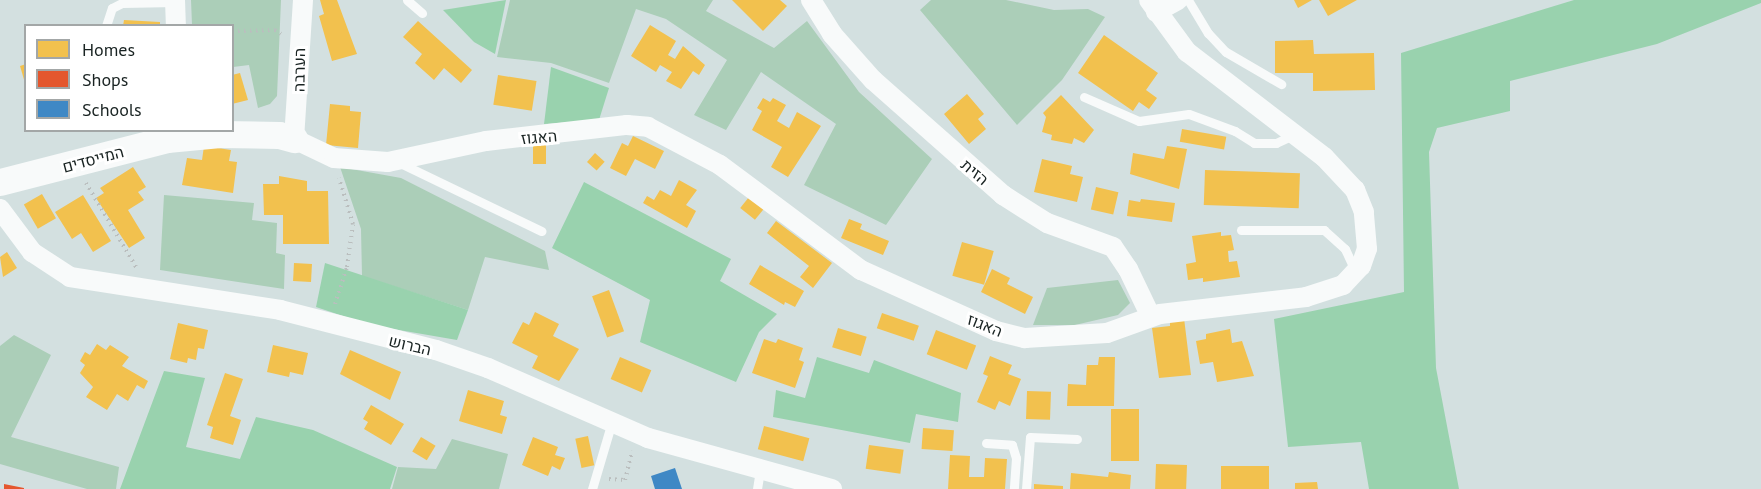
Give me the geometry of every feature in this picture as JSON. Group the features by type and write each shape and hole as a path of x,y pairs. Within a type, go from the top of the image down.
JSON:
{"street":[{"name":"הערבה","path":"294,139 303,0"},
{"name":"הזית","path":"811,0 832,34 873,80 1003,195 1047,223 1113,247 1128,269 1151,317"},
{"path":"1178,0 1152,6 1187,52 1341,172 1360,201 1367,225 1367,249 1356,273"},
{"path":"175,1 176,24"},
{"name":"האגוז","path":"294,139 334,158 398,161 486,141 627,125 648,127 726,170 853,266 996,331 1025,338 1056,339 1107,333 1151,317 1316,295 1343,285 1356,273"},
{"name":"המייסדים","path":"0,182 185,134 279,135 294,139"},
{"name":"הברוש","path":"0,210 22,242 55,270 87,283 263,307 470,361 611,425 758,479 827,488"}],"lane":[{"path":"407,0 422,13"},
{"path":"1188,0 1204,28 1226,52 1281,84"},
{"path":"107,24 112,8 122,3 175,1"},
{"path":"1084,97 1139,121 1189,114 1235,131 1254,143 1276,143 1294,134"},
{"path":"398,161 541,231"},
{"path":"1242,230 1324,230 1345,249 1356,273"},
{"path":"592,489 611,425"},
{"path":"1026,489 1030,437 1077,439"},
{"path":"986,443 1012,445 1016,458 1014,489"}],"path":[{"path":"234,30 275,30 285,36 299,36"},
{"path":"328,325 347,267 353,224 334,158"},
{"path":"80,162 89,194 152,292"},
{"path":"604,489 606,479 626,480 635,434"}],"green space":[{"path":"191,0 281,0 277,96 270,104 258,108 249,65 234,67 234,24 192,24"},
{"path":"506,0 495,54 474,42 443,10"},
{"path":"510,0 713,0 706,11 774,48 807,21 859,92 932,159 886,225 804,185 836,124 761,72 726,130 694,115 727,60 666,19 636,9 609,83 551,63 497,57"},
{"path":"931,0 1006,0 1054,10 1088,9 1105,17 1062,80 1017,125 920,10"},
{"path":"1574,0 1761,0 1761,3 1657,44 1510,81 1510,111 1437,128 1429,152 1436,368 1459,489 1369,489 1361,442 1288,447 1274,319 1404,292 1401,53"},
{"path":"551,67 609,88 599,120 544,124"},
{"path":"340,167 401,178 545,251 549,270 485,257 468,310 362,276 361,229"},
{"path":"584,182 731,259 720,281 777,314 759,332 736,382 640,342 650,300 552,248"},
{"path":"164,195 254,203 252,220 277,223 276,253 285,255 284,289 160,270"},
{"path":"325,263 468,310 457,340 370,325 316,307"},
{"path":"1118,280 1130,303 1118,315 1075,325 1033,325 1047,288"},
{"path":"14,335 51,355 11,437 119,467 116,489 87,489 0,464 0,346"},
{"path":"817,357 869,373 874,360 961,393 958,422 916,414 910,443 773,417 776,390 805,398"},
{"path":"164,371 205,378 186,447 240,459 256,417 313,430 397,467 390,489 120,489"},
{"path":"452,439 508,454 499,489 392,489 398,467 436,469"}],"building: Homes":[{"path":"320,0 337,0 357,54 332,61 319,16 324,14"},
{"path":"732,0 780,0 787,6 763,31"},
{"path":"1294,0 1312,0 1298,8"},
{"path":"1319,0 1357,0 1328,16"},
{"path":"124,20 160,22 160,24 123,24"},
{"path":"418,21 472,70 461,83 444,68 434,80 415,63 422,54 403,37"},
{"path":"650,25 676,41 668,55 675,59 683,46 705,65 699,75 693,71 681,89 666,81 672,72 660,65 656,72 631,56"},
{"path":"1104,35 1158,73 1146,90 1157,98 1149,109 1139,102 1133,111 1078,73"},
{"path":"1313,40 1314,54 1374,53 1375,90 1313,91 1313,73 1275,73 1275,41"},
{"path":"24,65 24,80 20,66"},
{"path":"240,73 248,100 234,104 234,74"},
{"path":"498,75 537,81 532,111 493,105"},
{"path":"967,94 984,114 978,119 986,129 969,144 944,114"},
{"path":"1061,95 1094,130 1084,143 1074,138 1072,144 1051,140 1052,135 1042,132 1046,117 1043,113"},
{"path":"763,98 770,102 773,98 786,105 777,121 789,128 797,112 821,126 788,177 771,167 782,147 752,130 762,111 757,108"},
{"path":"330,104 350,106 350,111 361,112 358,148 326,145"},
{"path":"1182,129 1226,137 1224,150 1180,142"},
{"path":"633,136 664,151 655,169 635,159 626,176 610,168 622,143 628,146"},
{"path":"533,145 546,145 546,164 533,164"},
{"path":"204,146 231,150 229,161 237,162 233,193 182,185 187,158 202,160"},
{"path":"1167,146 1187,149 1179,189 1130,174 1133,153 1164,159"},
{"path":"595,153 605,162 597,171 587,162"},
{"path":"1042,159 1072,166 1070,174 1083,177 1077,202 1034,192"},
{"path":"133,167 146,187 138,192 144,200 128,210 145,238 129,248 96,198 104,193 100,188"},
{"path":"1205,170 1300,173 1299,208 1204,205"},
{"path":"279,176 307,181 307,191 328,191 329,244 283,244 283,215 264,215 263,184 279,184"},
{"path":"679,180 697,190 686,205 696,211 687,228 643,203 647,196 654,200 660,190 671,196"},
{"path":"1096,187 1118,192 1113,215 1091,209"},
{"path":"42,194 56,218 38,229 24,204"},
{"path":"83,195 111,241 93,252 81,233 72,239 55,212"},
{"path":"749,197 764,209 755,220 740,208"},
{"path":"1141,199 1175,203 1172,222 1127,216 1129,200 1140,202"},
{"path":"849,219 862,224 860,229 889,241 883,255 841,238"},
{"path":"776,221 832,263 813,288 800,277 809,266 767,233"},
{"path":"1221,232 1221,236 1231,235 1234,250 1228,251 1229,262 1237,261 1240,277 1203,282 1203,278 1188,280 1186,264 1196,262 1192,236"},
{"path":"962,242 994,251 984,285 952,276"},
{"path":"7,252 17,268 3,277 0,257"},
{"path":"294,263 312,264 311,282 293,281"},
{"path":"760,265 804,291 795,307 785,302 784,305 749,284"},
{"path":"992,269 1010,278 1007,284 1033,297 1025,314 981,292"},
{"path":"609,290 624,331 607,338 592,296"},
{"path":"535,312 559,324 553,336 579,349 559,381 532,368 538,356 512,343 523,322 529,325"},
{"path":"882,313 919,326 914,341 877,328"},
{"path":"1184,318 1191,375 1159,378 1152,328 1170,326 1170,320"},
{"path":"178,323 208,330 204,349 198,348 196,360 188,358 187,363 170,359"},
{"path":"838,328 867,337 861,356 832,347"},
{"path":"1230,329 1232,343 1242,341 1254,376 1217,382 1213,362 1200,364 1196,341 1206,339 1206,334"},
{"path":"936,330 976,345 967,370 927,354"},
{"path":"764,339 776,343 778,339 803,348 799,360 804,362 795,388 752,373"},
{"path":"97,344 106,350 110,345 129,357 122,366 148,381 144,389 137,385 128,401 117,394 107,410 86,397 93,387 80,373 85,365 80,361 85,352 90,355"},
{"path":"273,345 308,353 303,375 290,372 289,377 267,372"},
{"path":"350,350 401,372 390,400 340,374"},
{"path":"990,356 1012,365 1008,374 1021,379 1010,406 999,401 995,410 977,402 988,376 983,374"},
{"path":"620,357 651,370 642,392 611,379"},
{"path":"1099,357 1115,357 1114,406 1067,406 1068,384 1086,385 1087,365 1098,365"},
{"path":"225,373 243,379 230,416 241,420 233,445 210,438 213,427 207,425"},
{"path":"468,390 504,401 500,415 507,417 502,434 459,421"},
{"path":"1027,391 1051,392 1050,420 1026,419"},
{"path":"371,405 404,424 391,445 364,429 368,422 363,419"},
{"path":"1111,409 1139,409 1139,461 1111,461"},
{"path":"764,426 809,438 803,461 758,449"},
{"path":"923,428 954,430 952,451 922,449"},
{"path":"588,436 594,465 582,468 575,439"},
{"path":"421,437 436,446 427,460 412,452"},
{"path":"533,437 558,447 555,455 565,458 560,470 552,466 548,476 522,465"},
{"path":"869,445 904,450 900,474 866,469"},
{"path":"950,455 970,456 969,477 984,477 985,458 1007,459 1005,489 948,489"},
{"path":"1156,464 1187,465 1186,489 1155,489"},
{"path":"1221,466 1269,466 1269,489 1221,489"},
{"path":"1109,472 1131,475 1130,489 1070,489 1071,473 1108,477"},
{"path":"1317,482 1318,489 1295,489 1295,483"},
{"path":"1034,484 1063,486 1063,489 1034,489"}],"building: Shops":[{"path":"4,484 24,488 24,489 4,489"}],"building: Schools":[{"path":"675,468 682,489 655,489 651,476"}]}
